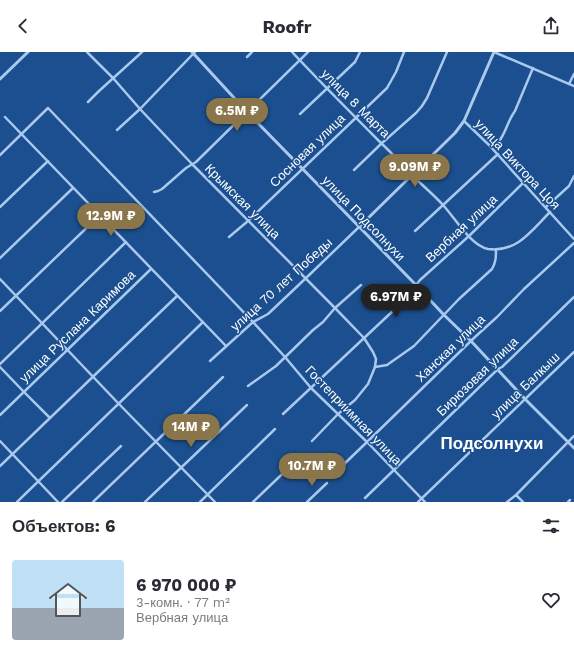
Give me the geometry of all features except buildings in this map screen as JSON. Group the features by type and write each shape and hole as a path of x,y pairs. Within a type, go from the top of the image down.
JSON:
{"street":[{"path":"0,79 28,52"},
{"name":"Крымская улица","path":"88,52 192,164 364,338 376,359 375,367"},
{"path":"88,102 142,52"},
{"path":"117,130 140,109 193,52"},
{"name":"улица Подсолнухи","path":"193,52 247,112 574,448"},
{"path":"246,57 252,52"},
{"name":"улица 8 Марта","path":"292,52 443,205 475,243 489,249 503,248 516,244 550,212"},
{"path":"154,192 162,189 186,168 196,162 308,52"},
{"path":"300,114 356,62 360,52"},
{"name":"Сосновая улица","path":"229,237 387,88 396,72 404,52"},
{"path":"354,170 416,114 427,98 447,52"},
{"path":"494,52 574,86"},
{"name":"улица 70 лет Победы","path":"210,361 253,322 268,314 455,134 464,121 494,52"},
{"path":"489,145 497,143 502,137 533,68"},
{"path":"569,84 574,74"},
{"name":"Гостеприимная улица","path":"22,134 48,108 253,322 311,388 367,442 425,502"},
{"path":"5,117 226,346"},
{"name":"улица Виктора Цоя","path":"464,121 498,154 574,239"},
{"path":"0,155 22,134"},
{"path":"415,232 498,154"},
{"path":"0,207 48,161"},
{"path":"546,208 569,186 574,176"},
{"name":"Вербная улица","path":"283,414 411,294 416,285 523,182"},
{"path":"0,258 73,188"},
{"path":"0,311 100,215"},
{"path":"0,364 126,242"},
{"name":"Ханская улица","path":"341,467 471,341 498,317 524,289 574,243"},
{"path":"312,441 338,414 355,400 368,384 375,367 388,365 414,346 459,299 492,268 495,264 496,249"},
{"name":"улица Руслана Каримова","path":"0,415 151,269"},
{"path":"0,279 215,502"},
{"path":"248,386 276,366 323,322 335,308 361,285"},
{"path":"0,466 177,296"},
{"name":"Бирюзовая улица","path":"365,498 574,297"},
{"path":"17,502 203,322"},
{"name":"улица Балкыш","path":"418,502 574,352"},
{"path":"0,367 50,418"},
{"path":"93,502 223,377"},
{"path":"145,502 247,406"},
{"path":"200,502 275,430"},
{"path":"507,502 516,495 574,436"},
{"path":"0,441 58,502"},
{"path":"62,502 121,446"},
{"path":"253,502 300,458"},
{"path":"307,502 328,483"},
{"path":"516,495 522,502"}],"district":[{"name":"Подсолнухи","path":"492,443"}]}
